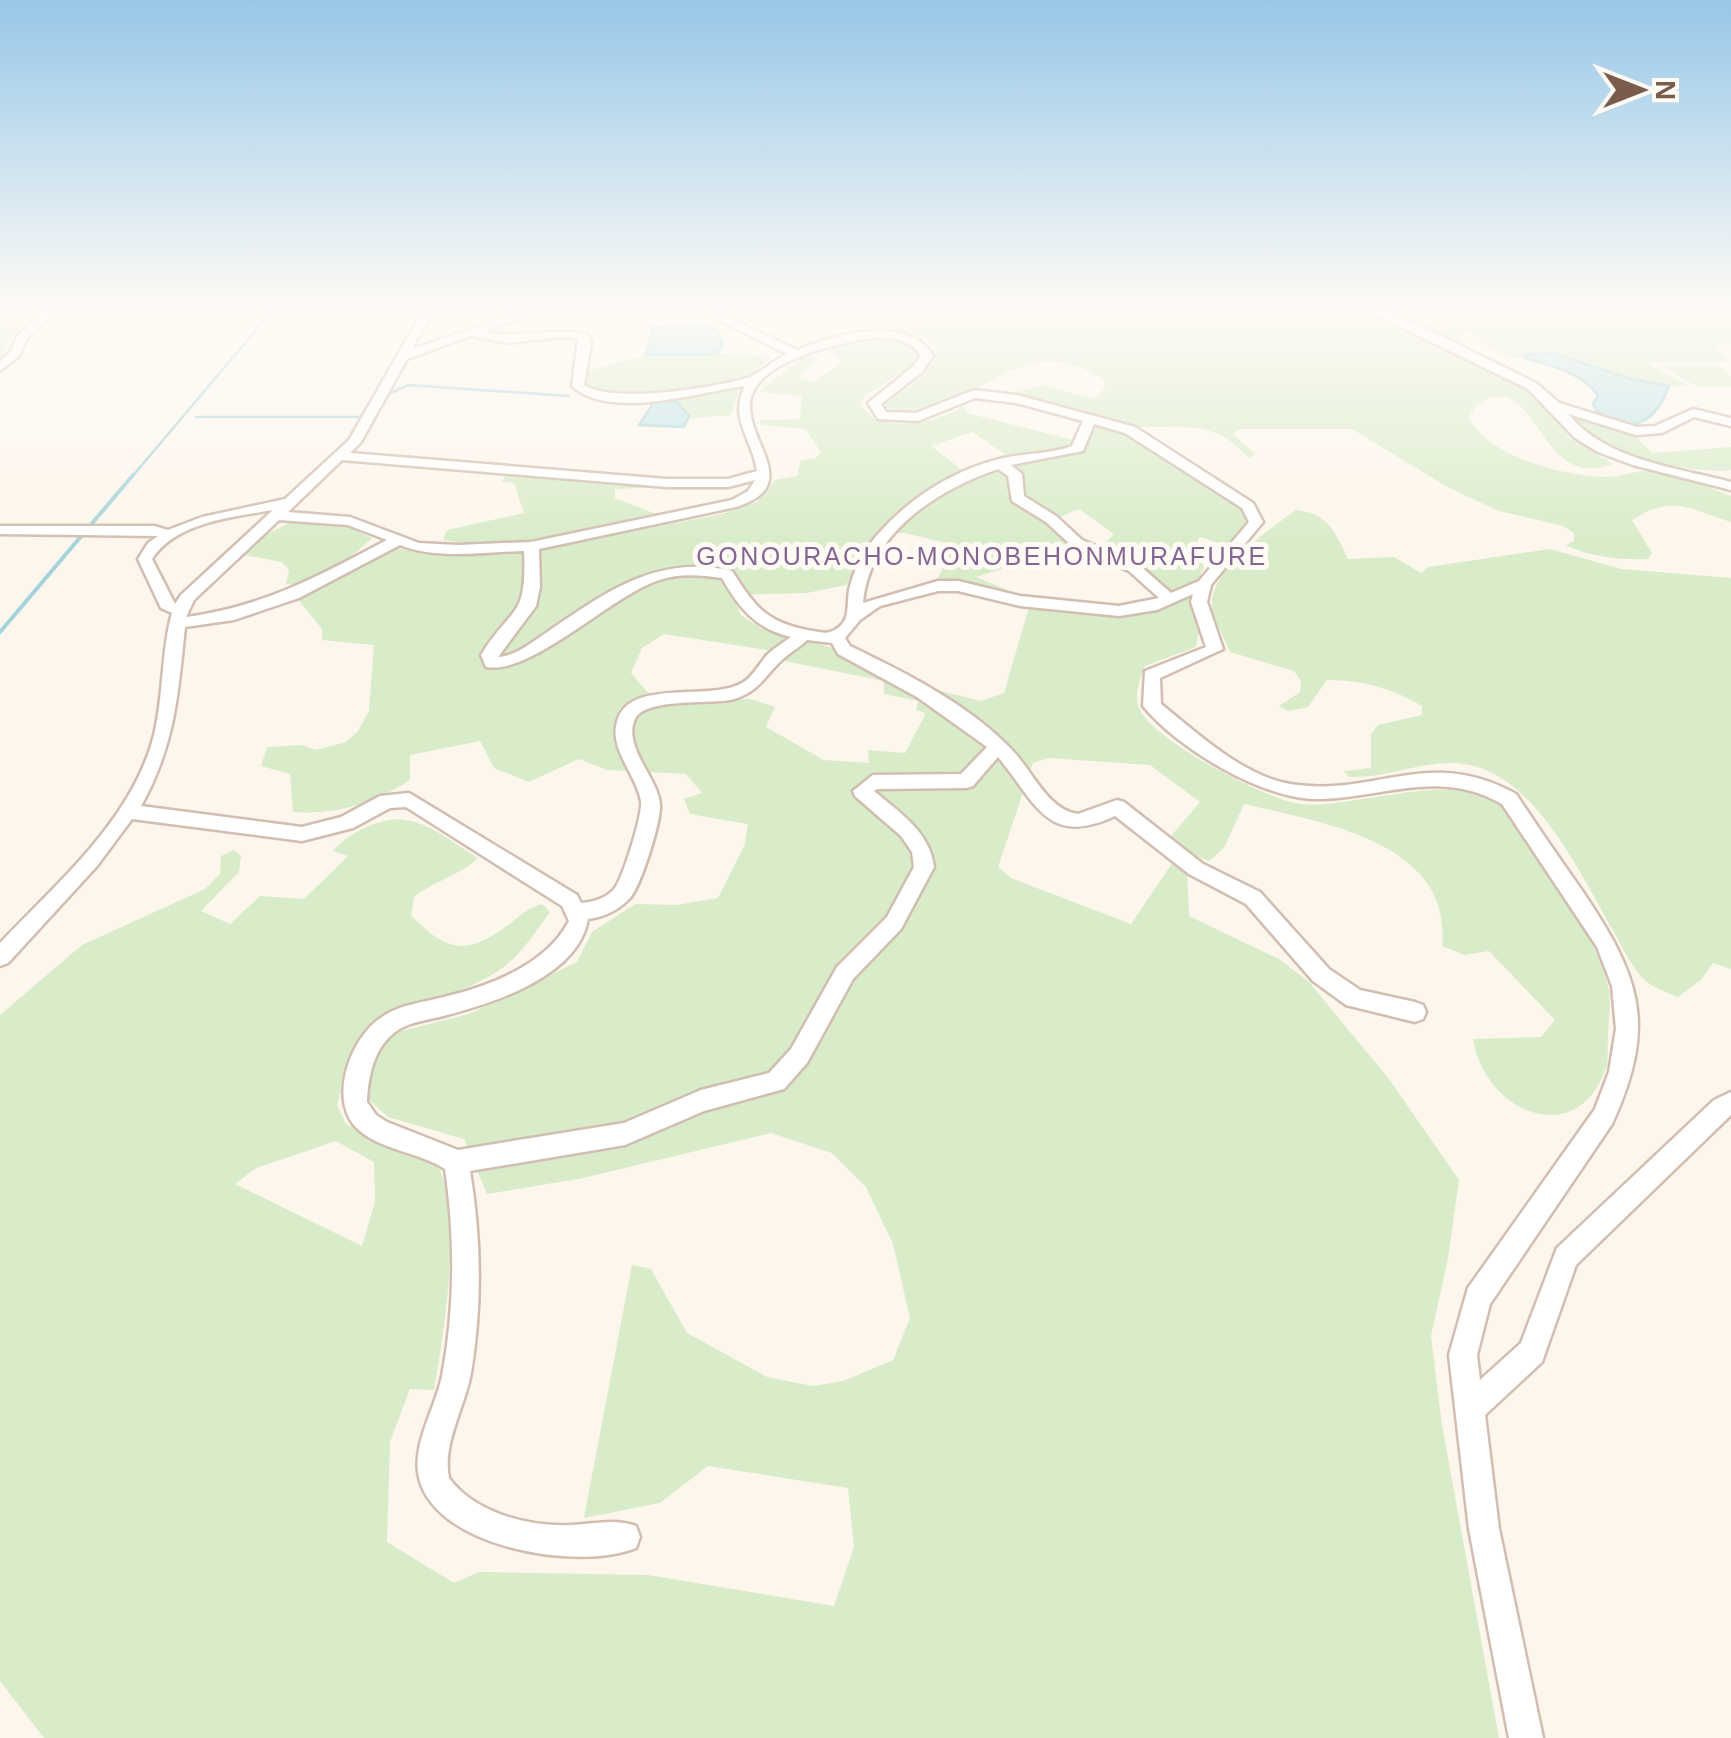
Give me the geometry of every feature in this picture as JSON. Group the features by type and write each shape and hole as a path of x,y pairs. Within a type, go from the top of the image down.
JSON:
{"street":[{"path":"0,956 126,811 156,757 163,734 179,616 208,576 354,442 386,385"},
{"path":"578,385 585,394 600,399 731,385"},
{"path":"399,540 293,595 234,615 179,616 169,608 145,558 152,544 167,534 282,509 350,521 399,540 417,547 447,549 531,546 736,503 757,489 764,474 743,415 745,398 752,385"},
{"path":"897,385 874,403 877,412 889,418 918,416 974,394 991,393 1090,418 1145,437 1254,513 1256,522 1204,584 1151,606 1118,611 1020,601 958,586 938,586 874,603 854,617 836,638 836,644 935,698 998,746 1042,802 1066,818 1088,819 1117,806 1196,869 1253,898 1321,974 1354,998 1414,1012"},
{"path":"1529,385 1555,406 1574,431 1604,449 1731,486"},
{"path":"1555,406 1636,431 1657,430 1693,413 1731,422"},
{"path":"854,617 870,556 902,517 944,485 1000,464 1078,448 1090,418"},
{"path":"341,456 667,482 728,482 764,474"},
{"path":"1000,464 1014,474 1017,498 1028,507 1050,519 1077,543 1134,568 1169,599"},
{"path":"0,530 154,530 167,534"},
{"path":"531,546 534,588 529,608 494,645 490,655 492,662 499,665 519,659 592,606 682,567 727,574 745,606 758,618 783,630 836,638"},
{"path":"1204,584 1199,602 1215,649 1151,675 1152,706 1257,779 1278,788 1320,791 1443,779 1478,780 1492,786 1510,799 1617,964 1630,1043 1620,1083 1604,1116 1478,1298 1463,1355 1484,1529 1526,1738"},
{"path":"576,912 601,909 617,901 624,892 649,818 652,802 624,737 623,728 632,711 654,698 711,699 750,687 774,658 803,635"},
{"path":"456,1162 624,1134 701,1101 776,1082 799,1056 846,973 894,924 924,867 922,850 915,840 867,799 862,792 865,786 873,782 966,781 998,746"},
{"path":"126,811 302,834 346,823 387,801 409,800 570,901 579,922 556,955 519,977 475,996 396,1020 380,1031 358,1072 354,1103 360,1117 379,1130 441,1150 456,1162 462,1196 459,1348 452,1400 434,1448 435,1484 444,1496 474,1517 534,1539 625,1537"},
{"path":"1468,1411 1532,1352 1566,1256 1731,1103"}],"green space":[{"path":"726,385 739,390 731,415 688,419 677,402 615,397 584,386"},
{"path":"767,385 882,385 864,396 861,405 875,420 921,422 964,406 967,413 1088,444 1094,427 1111,429 1169,457 1240,506 1247,518 1233,543 1211,560 1219,543 1200,537 1194,547 1204,567 1190,598 1200,626 1196,647 1145,666 1137,699 1149,722 1212,767 1263,792 1300,804 1434,790 1484,794 1500,805 1530,843 1591,941 1609,992 1606,1068 1593,1093 1575,1109 1555,1115 1534,1113 1513,1103 1495,1087 1481,1065 1473,1039 1541,1037 1555,1020 1489,951 1464,955 1442,946 1440,910 1426,882 1404,860 1376,842 1309,819 1244,804 1224,848 1209,861 1187,852 1171,836 1200,802 1150,765 1048,758 1033,763 998,867 1011,878 1131,924 1173,862 1187,874 1189,916 1279,959 1309,982 1389,1079 1459,1180 1431,1336 1442,1425 1499,1738 44,1738 0,1681 0,1015 82,945 205,889 220,874 221,856 234,850 241,856 239,872 201,911 230,924 260,896 304,899 348,856 333,851 336,847 364,828 396,819 437,831 478,858 414,897 411,915 435,936 456,946 468,945 493,935 537,905 542,904 550,912 506,966 467,987 398,1010 381,1020 365,1037 351,1064 337,1105 346,1124 439,1168 449,1216 449,1277 434,1390 410,1389 390,1442 387,1542 454,1583 479,1572 648,1575 834,1606 854,1547 848,1488 708,1466 660,1503 584,1518 632,1265 651,1269 687,1333 767,1377 813,1386 843,1381 893,1360 910,1318 893,1244 866,1187 832,1153 771,1133 583,1178 487,1194 464,1139 388,1117 368,1099 372,1072 385,1042 401,1031 469,1014 577,962 592,932 635,904 676,905 718,898 745,844 748,824 690,814 684,799 702,793 686,774 607,770 579,759 529,782 494,768 480,741 410,755 410,780 382,796 324,812 293,812 290,774 261,766 267,747 302,745 316,750 346,742 358,731 369,711 374,645 322,640 322,629 297,598 395,547 422,554 469,554 572,543 722,514 757,502 775,480 797,476 801,460 814,459 821,453 806,429 761,425 760,420 800,419 802,396 758,392","holes":["972,432 1005,454 993,459 999,466 969,475 931,446","1079,509 1114,534 1101,547 1138,566 1175,601 1140,613 1122,614 1029,607 1004,693 981,701 904,682 833,648 761,628 741,615 733,595 807,593 846,585 879,533 905,533 950,544 937,580 1010,595 1013,592 976,577 1083,543 1058,518","664,634 786,653 780,660 884,681 884,694 918,701 916,710 926,713 905,753 868,750 869,763 824,760 766,727 775,707 750,699 657,703 631,673 642,648","336,1141 374,1162 375,1202 362,1246 235,1184 256,1168"]},
{"path":"910,385 981,385 944,403 917,410 886,408 885,404"},
{"path":"1042,385 1095,399 1105,387 1520,385 1538,398 1571,439 1613,464 1592,468 1575,465 1562,457 1520,405 1507,397 1484,400 1469,417 1491,443 1528,461 1588,476 1650,471 1681,477 1731,496 1731,522 1681,506 1659,508 1632,520 1652,553 1648,559 1606,557 1566,545 1574,541 1574,533 1563,526 1499,511 1449,488 1352,429 1240,429 1233,434 1255,454 1249,458 1226,439 1203,429 1118,425 1089,411 1077,413 1010,394"},
{"path":"1695,385 1731,385 1731,387"},
{"path":"1570,414 1633,434 1652,453 1731,447 1731,470 1692,469 1643,458 1598,439"},
{"path":"508,472 670,487 615,489 615,498 656,514 523,541 443,540 447,530 524,513 514,483 501,482"},
{"path":"1296,510 1324,520 1348,559 1394,557 1421,573 1428,567 1550,549 1621,569 1731,578 1731,969 1713,963 1701,980 1678,997 1645,980 1556,834 1517,790 1494,774 1470,765 1440,763 1349,777 1344,771 1371,768 1371,734 1378,725 1422,715 1422,706 1376,686 1327,680 1308,707 1288,711 1279,706 1300,692 1301,681 1294,671 1230,652 1213,613 1213,594 1243,552"},
{"path":"291,522 349,527 372,538 320,577 297,585 286,584 289,570 282,562 244,555 263,536"}],"water":[{"path":"1669,386 1649,417 1630,424 1596,410 1593,404 1598,395 1591,387"},
{"path":"655,400 677,402 689,416 684,427 639,425"}],"waterway":[{"path":"131,478 209,385"},
{"path":"385,396 408,385"},
{"path":"410,385 569,396"},
{"path":"196,417 361,417"},
{"path":"0,632 133,475"}],"district":[{"name":"GONOURACHO-MONOBEHONMURAFURE","path":"982,556"}]}
